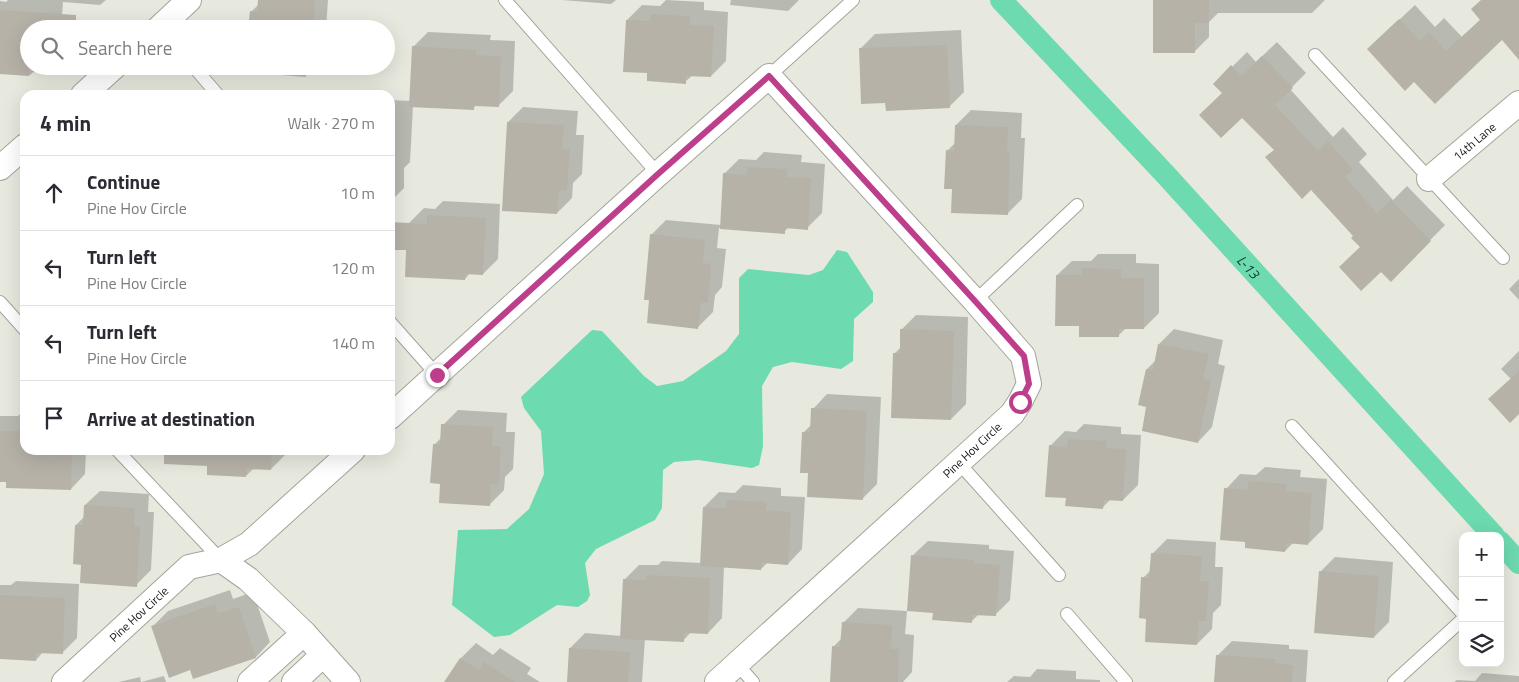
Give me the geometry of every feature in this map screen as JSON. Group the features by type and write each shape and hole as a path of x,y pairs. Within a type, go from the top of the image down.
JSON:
{"street":[{"path":"168,20 189,0"},
{"path":"89,90 105,75"},
{"path":"395,413 769,76"},
{"name":"Pine Hov Circle","path":"717,682 1012,414 1029,384 1024,356 769,76"},
{"name":"14th Lane","path":"1429,179 1519,103"},
{"path":"0,168 20,150"},
{"name":"Pine Hov Circle","path":"64,682 189,567 221,560 249,544 348,455"},
{"path":"221,560 248,579 304,633 348,682"},
{"path":"250,682 304,633"},
{"path":"294,682 323,655"}],"lane":[{"path":"504,0 658,174"},
{"path":"769,76 853,0"},
{"path":"1315,55 1503,258"},
{"path":"200,75 214,90"},
{"path":"975,301 1076,205"},
{"path":"0,302 20,324"},
{"path":"395,328 437,375"},
{"path":"1292,426 1459,610"},
{"path":"122,455 221,560"},
{"path":"959,462 1059,575"},
{"path":"1067,614 1126,682"},
{"path":"1394,682 1460,622"},
{"path":"737,664 753,682"}],"shaded area":[{"path":"837,250 847,252 873,292 873,302 854,319 853,361 841,369 792,362 773,367 762,386 763,446 759,465 752,468 698,460 674,462 663,470 662,508 655,520 596,549 585,563 590,595 587,601 578,607 557,605 510,635 494,637 452,605 458,530 507,529 529,509 544,474 541,431 524,408 521,397 592,330 602,331 644,376 657,386 683,381 726,351 739,334 739,278 748,269 809,275 823,270"}],"building":[{"path":"258,0 315,0 314,20 249,20 250,11 257,12"},
{"path":"1153,0 1209,0 1209,23 1195,23 1195,53 1153,53"},
{"path":"1481,0 1519,0 1519,60 1502,40 1435,104 1414,82 1405,91 1367,49 1399,19 1420,41 1429,32 1446,51 1480,20 1471,9"},
{"path":"0,10 76,15 76,20 20,20 20,75 29,76 0,74"},
{"path":"651,14 690,16 690,25 714,26 711,77 686,76 686,84 647,81 647,73 623,72 626,20 650,21"},
{"path":"947,45 950,108 886,111 885,103 861,104 859,48"},
{"path":"412,46 476,50 476,55 501,56 499,107 474,106 474,110 409,107"},
{"path":"1262,56 1293,88 1275,105 1318,151 1328,141 1353,170 1345,177 1377,213 1391,200 1431,241 1391,282 1381,272 1361,291 1339,267 1360,247 1351,238 1353,236 1311,190 1302,199 1265,157 1274,150 1242,118 1221,138 1199,115 1222,93 1213,84 1231,65 1241,76"},
{"path":"507,122 564,125 562,149 570,150 567,190 559,190 557,214 502,211"},
{"path":"955,125 1008,127 1007,153 1010,153 1008,215 951,213 952,189 944,189 946,150 954,151"},
{"path":"747,167 787,169 787,177 811,178 808,230 785,228 785,234 720,229 723,173 747,175"},
{"path":"427,215 486,218 483,275 465,274 465,280 405,277 406,250 395,250 395,222 427,224"},
{"path":"650,234 705,240 703,263 711,264 708,303 701,303 698,329 647,323 649,300 644,300"},
{"path":"1081,268 1121,269 1121,278 1144,278 1144,329 1119,329 1119,337 1079,337 1079,326 1055,326 1056,275 1082,275"},
{"path":"900,329 954,331 951,420 891,418 893,353 900,353"},
{"path":"1158,344 1209,354 1203,379 1211,380 1198,443 1142,431 1146,407 1138,405 1146,369 1153,370"},
{"path":"1519,371 1519,414 1510,423 1488,399"},
{"path":"811,408 867,411 863,500 807,497 808,473 800,473 802,432 810,432"},
{"path":"441,424 493,427 492,446 501,447 499,485 491,484 490,506 439,503 440,484 430,483 433,444 440,445"},
{"path":"0,431 20,431 20,455 72,455 71,490 6,488 6,482 0,482"},
{"path":"1068,439 1107,441 1106,448 1126,449 1123,501 1104,500 1103,509 1065,506 1066,498 1045,497 1049,445 1067,447"},
{"path":"164,455 272,455 271,470 247,469 246,477 207,475 207,466 164,464"},
{"path":"1248,481 1287,484 1286,491 1312,493 1308,545 1286,543 1285,552 1245,548 1245,542 1220,540 1224,488 1248,490"},
{"path":"727,500 767,502 766,510 791,512 788,565 762,563 761,570 700,566 703,507 726,508"},
{"path":"84,505 135,508 134,526 140,527 137,587 80,583 81,565 73,564 75,525 83,525"},
{"path":"1151,553 1202,556 1200,581 1209,581 1206,621 1199,621 1197,645 1145,642 1146,619 1139,618 1141,577 1149,578"},
{"path":"911,555 974,560 974,563 1000,565 996,616 972,615 972,623 932,620 933,613 907,611"},
{"path":"1319,571 1379,576 1374,638 1314,633"},
{"path":"646,575 710,578 708,634 684,633 684,642 620,639 623,579 646,580"},
{"path":"0,595 65,598 63,654 36,653 36,661 0,659"},
{"path":"215,604 218,613 239,607 256,658 193,679 190,670 169,678 151,626"},
{"path":"842,622 892,625 891,649 899,649 898,682 830,682 832,646 840,647"},
{"path":"569,648 630,652 628,682 567,682"},
{"path":"1216,655 1275,659 1275,663 1293,665 1292,682 1214,682"},
{"path":"460,658 479,670 484,662 515,682 444,682"}],"waterway":[{"name":"L-13","path":"1001,0 1165,174 1490,532"},
{"name":"L-13","path":"1504,546 1519,563"}],"route":[{"path":"437,375 769,76 1024,356 1029,384 1020,402"}]}
